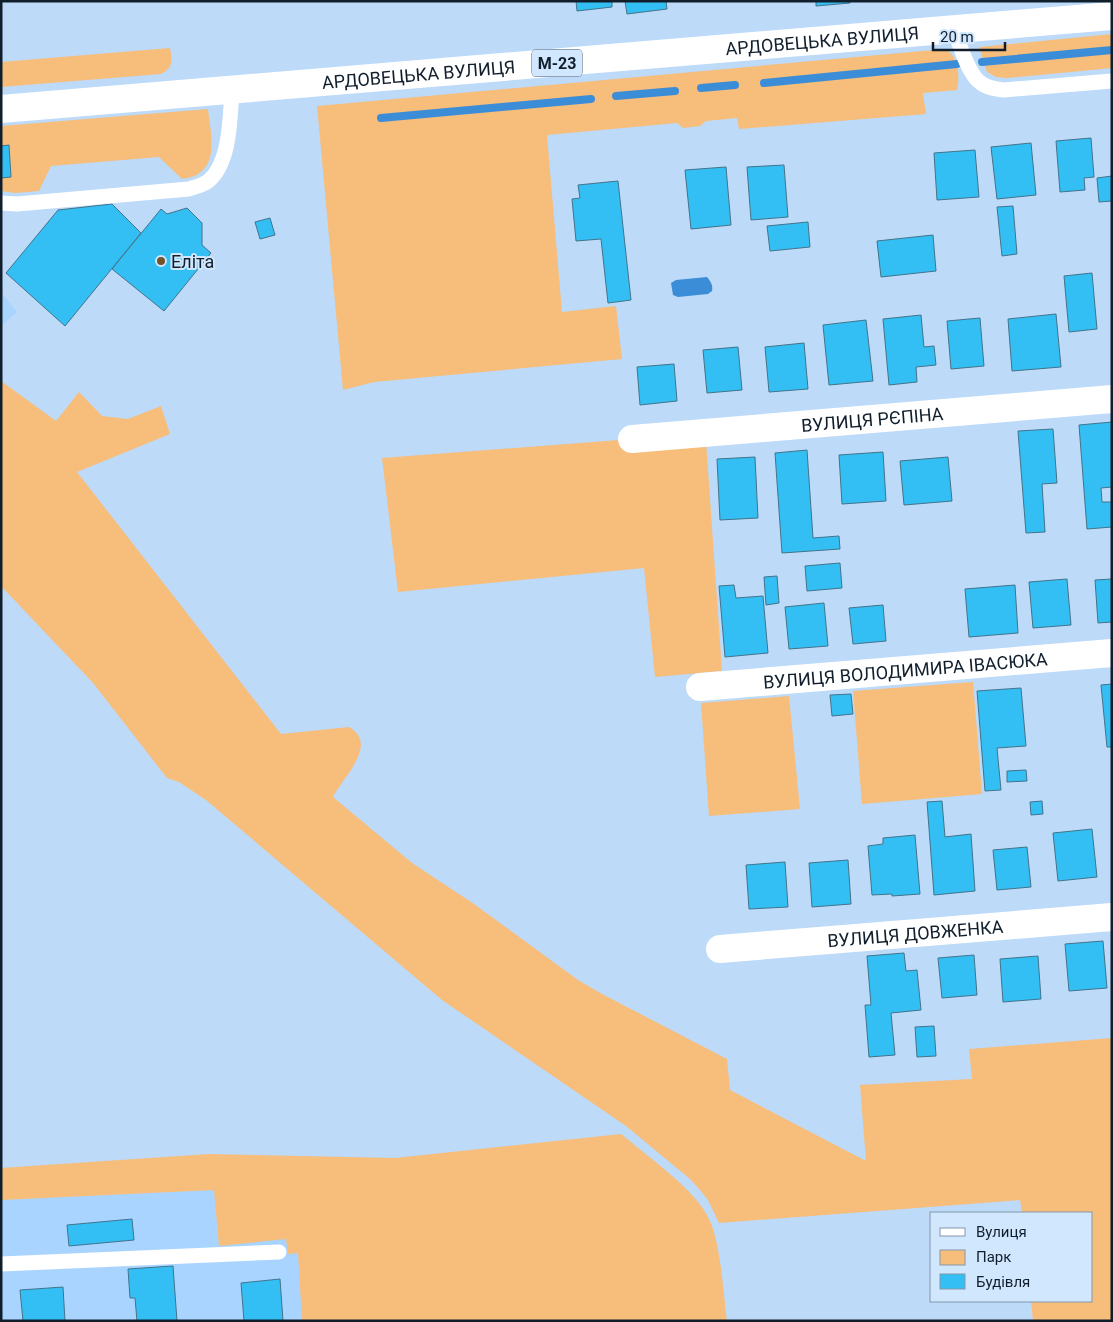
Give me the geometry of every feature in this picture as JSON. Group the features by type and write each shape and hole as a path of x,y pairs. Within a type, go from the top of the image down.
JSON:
{"main road":[{"name":"АРДОВЕЦЬКА ВУЛИЦЯ","path":"1,109 1112,16"},
{"name":"ВУЛИЦЯ РЄПІНА","path":"632,439 1112,399"},
{"name":"ВУЛИЦЯ ВОЛОДИМИРА ІВАСЮКА","path":"700,687 1112,653"},
{"name":"ВУЛИЦЯ ДОВЖЕНКА","path":"720,949 1112,917"}],"lane":[{"path":"954,30 973,76 981,84 991,88 1004,90 1112,81"},
{"path":"1,203 17,204 189,189 207,182 220,167 226,148 232,90"},
{"path":"1,1264 279,1252"}],"shaded area":[{"path":"1,292 17,312 1,326"},
{"path":"398,1181 422,1321 1,1321 1,1200"}],"green space":[{"path":"1112,34 1112,68 1007,78 996,77 987,72 979,47"},
{"path":"170,48 170,66 161,74 1,87 1,62"},
{"path":"945,49 950,52 956,61 957,90 923,93 926,114 739,129 737,118 706,121 700,126 683,128 677,123 547,135 562,312 616,306 622,359 374,382 343,390 317,106"},
{"path":"208,109 212,144 211,153 205,168 195,176 182,179 159,157 51,166 39,191 15,193 1,191 1,126"},
{"path":"1,381 56,421 79,392 102,416 128,419 161,406 170,434 77,472 281,734 349,727 357,734 361,742 360,751 351,770 333,797 412,863 474,904 578,980 727,1059 730,1090 866,1161 860,1085 972,1079 969,1049 1112,1038 1112,1321 1033,1321 1031,1302 1093,1302 1093,1212 1022,1212 1020,1200 719,1223 708,1200 690,1179 626,1126 442,1000 206,800 179,782 167,778 93,683 1,586"},
{"path":"632,439 706,441 722,671 655,677 644,568 398,592 382,458"},
{"path":"973,682 982,794 862,804 853,691"},
{"path":"789,696 800,809 709,816 701,703"},
{"path":"621,1134 682,1185 703,1208 713,1229 719,1255 727,1321 302,1321 298,1253 288,1254 286,1239 219,1246 214,1190 1,1200 1,1168 209,1154 395,1158"}],"water":[{"path":"707,277 712,287 712,291 708,294 678,297 673,295 671,283 676,280"}],"building":[{"path":"576,1 612,1 612,7 577,11"},
{"path":"625,1 666,1 667,9 627,14"},
{"path":"816,1 850,1 850,3 816,6"},
{"path":"1091,138 1094,177 1084,178 1085,190 1060,192 1056,141"},
{"path":"1031,143 1036,195 997,199 991,147"},
{"path":"9,145 11,177 1,178 1,146"},
{"path":"975,150 979,197 937,200 934,153"},
{"path":"784,165 788,217 751,220 747,167"},
{"path":"726,167 731,225 691,229 685,170"},
{"path":"1112,176 1112,201 1099,202 1097,178"},
{"path":"618,181 631,300 608,303 601,239 576,241 572,199 580,198 578,185"},
{"path":"112,204 141,233 65,326 6,273 58,210"},
{"path":"1013,206 1017,254 1002,256 997,207"},
{"name":"Еліта","path":"187,208 202,223 202,245 211,253 164,311 112,269 161,209 167,214"},
{"path":"270,218 275,235 260,239 255,222"},
{"path":"808,222 810,247 770,251 767,226"},
{"path":"933,235 936,271 881,277 877,241"},
{"path":"1092,273 1097,329 1069,332 1064,276"},
{"path":"1056,314 1061,367 1012,371 1008,319"},
{"path":"921,315 924,347 934,346 936,365 916,367 917,382 889,385 883,319"},
{"path":"980,318 984,366 951,369 947,321"},
{"path":"866,320 873,381 829,385 823,325"},
{"path":"804,343 808,389 769,392 765,347"},
{"path":"738,347 742,390 707,393 703,350"},
{"path":"674,364 677,401 640,405 637,367"},
{"path":"1112,422 1112,487 1101,488 1102,502 1112,502 1112,527 1087,529 1079,425"},
{"path":"1053,429 1057,483 1042,484 1045,532 1026,533 1018,431"},
{"path":"807,450 813,538 839,536 840,549 782,553 775,453"},
{"path":"883,452 886,501 842,504 839,455"},
{"path":"755,457 758,518 720,520 717,459"},
{"path":"948,457 952,501 904,505 900,461"},
{"path":"840,563 842,588 807,591 805,566"},
{"path":"777,576 779,603 766,605 764,577"},
{"path":"1067,579 1071,625 1033,628 1029,582"},
{"path":"1112,579 1112,622 1098,623 1095,580"},
{"path":"734,585 736,598 763,596 768,653 725,657 719,586"},
{"path":"1015,585 1018,633 969,637 965,589"},
{"path":"824,603 828,646 789,649 785,607"},
{"path":"883,605 886,641 853,644 849,608"},
{"path":"1112,684 1112,747 1107,747 1101,685"},
{"path":"1021,688 1026,746 997,748 1001,790 985,791 977,691"},
{"path":"851,694 853,714 832,716 830,695"},
{"path":"1026,770 1027,781 1007,782 1007,771"},
{"path":"942,801 945,837 971,834 975,891 934,895 927,802"},
{"path":"1042,801 1043,814 1031,815 1030,802"},
{"path":"1092,829 1097,877 1058,881 1053,833"},
{"path":"915,835 920,894 872,895 868,846 883,844 883,838"},
{"path":"1027,847 1031,887 997,890 993,850"},
{"path":"848,860 851,904 812,907 809,863"},
{"path":"785,862 788,907 749,909 746,865"},
{"path":"1103,941 1107,988 1069,991 1065,944"},
{"path":"904,953 906,971 917,970 921,1010 891,1013 895,1055 869,1057 865,1005 871,1005 867,956"},
{"path":"974,955 977,995 942,998 938,958"},
{"path":"1038,956 1041,999 1003,1002 1000,959"},
{"path":"934,1026 936,1056 917,1057 915,1027"},
{"path":"132,1219 134,1240 69,1246 67,1225"},
{"path":"173,1266 177,1321 137,1321 135,1298 130,1298 128,1269"},
{"path":"280,1279 283,1321 244,1321 241,1283"},
{"path":"63,1287 65,1321 23,1321 20,1290"}],"waterway":[{"path":"982,62 1112,50"},
{"path":"764,83 957,64"},
{"path":"701,88 735,85"},
{"path":"616,96 675,91"},
{"path":"381,118 591,99"}],"place":[{"name":"Еліта","path":"161,261"}]}
